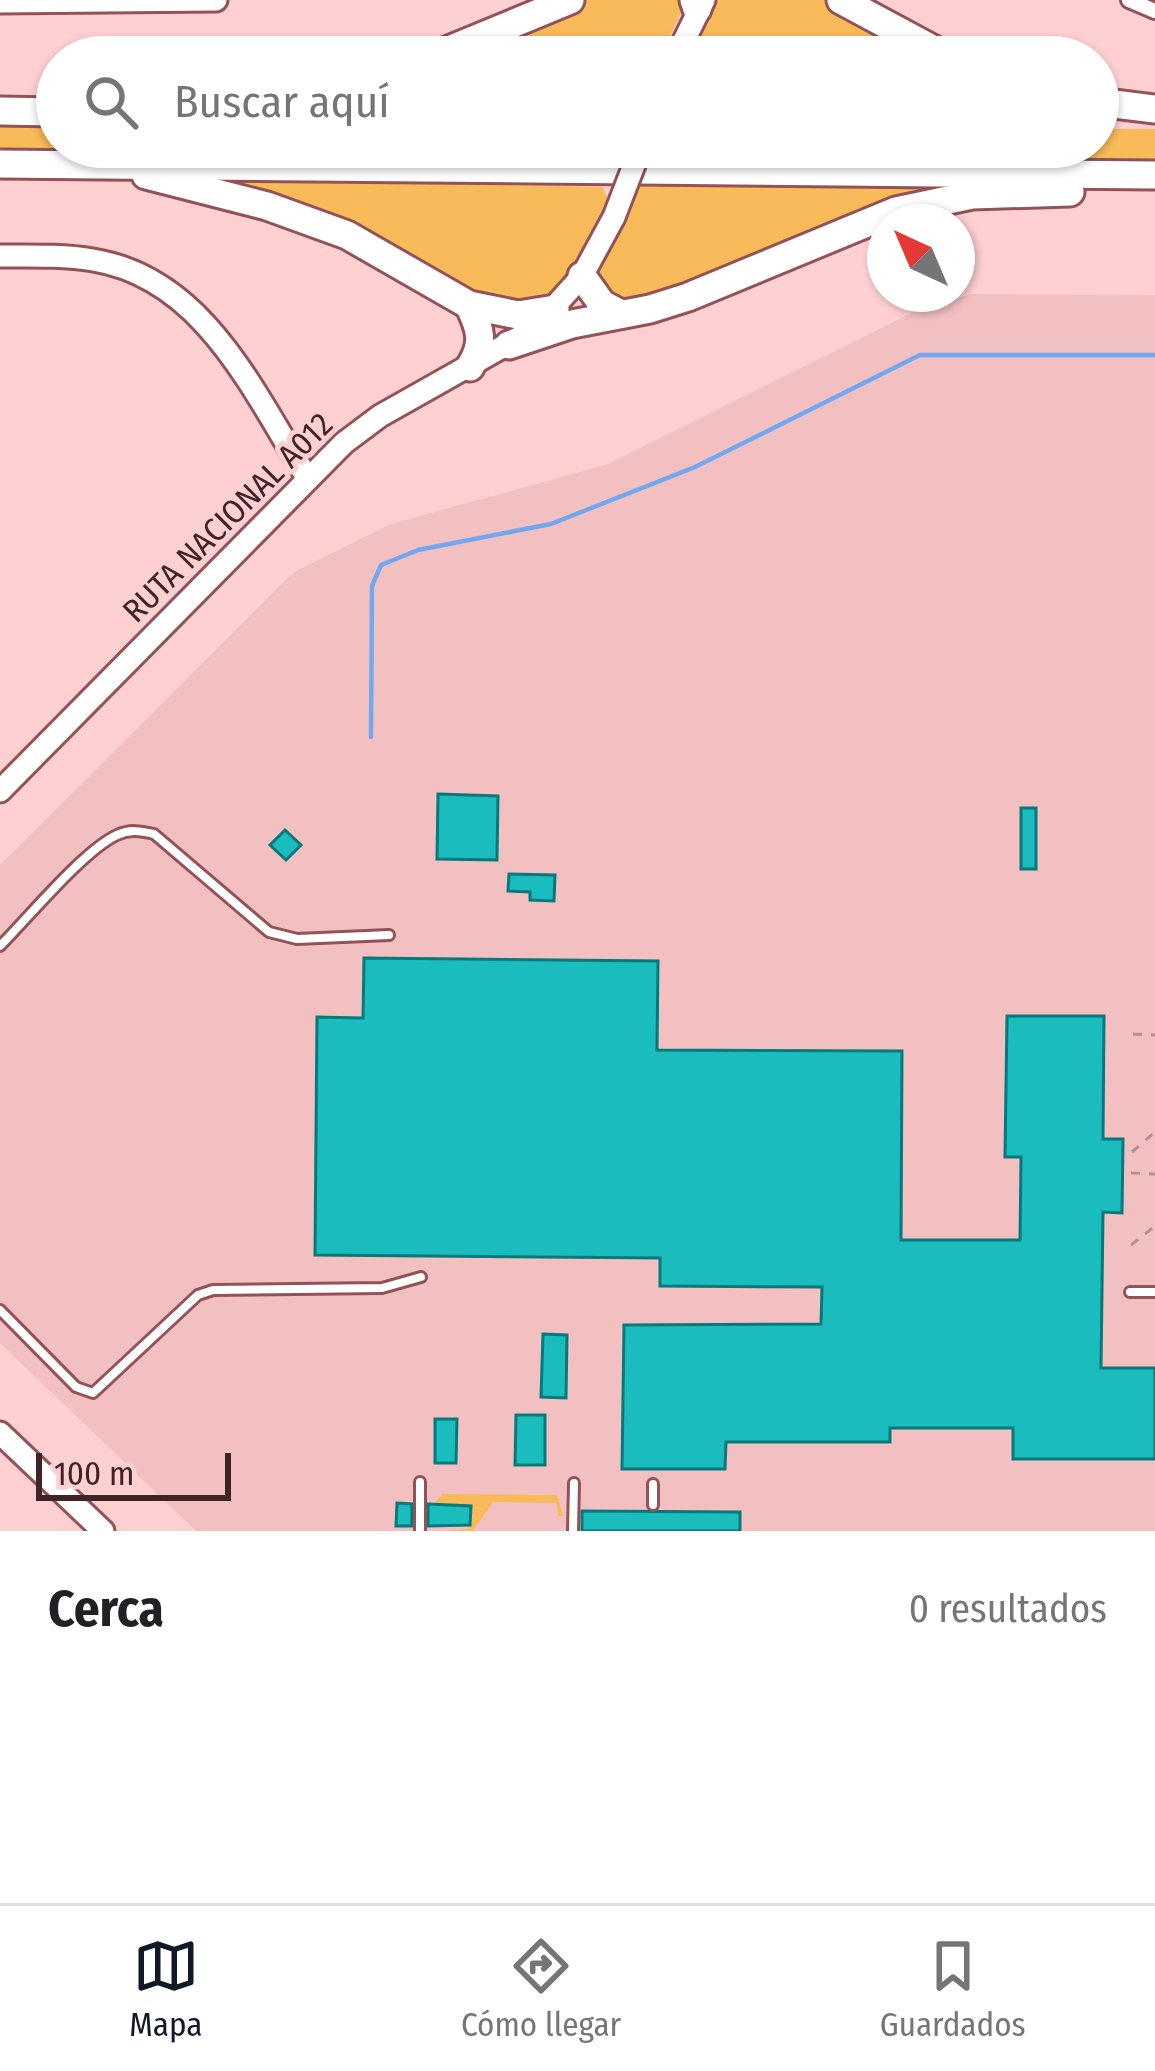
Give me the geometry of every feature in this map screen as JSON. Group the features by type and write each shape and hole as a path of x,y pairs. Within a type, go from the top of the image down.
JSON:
{"highway":[{"path":"483,36 570,0"},
{"path":"841,0 907,36"},
{"path":"1119,105 1155,109"},
{"path":"0,112 36,112"},
{"path":"1119,118 1155,119"},
{"path":"0,164 36,164"},
{"path":"117,168 267,206 347,235 469,305 518,315 555,309"},
{"path":"481,168 1146,175"},
{"path":"509,346 572,324 688,297 896,211 972,195 1107,191 1146,175"},
{"path":"582,276 602,304 621,314"},
{"path":"469,305 482,332 479,352 470,367"}],"main road":[{"path":"0,2 216,0"},
{"path":"685,36 698,3"},
{"name":"RUTA NACIONAL A012","path":"0,791 344,443 380,416 509,346 555,309 582,276 614,217 632,168"},
{"path":"0,256 94,260 134,271 172,291 233,358 308,479"},
{"path":"0,1433 104,1531"}],"street":[{"path":"1129,0 1155,11"}],"lane":[{"path":"0,946 92,853 114,836 133,830 154,834 269,932 297,939 389,935"},
{"path":"0,1310 76,1387 93,1393 198,1295 214,1290 382,1288 421,1277"},
{"path":"1130,1292 1155,1292"},
{"path":"420,1482 420,1531"},
{"path":"573,1531 574,1483"},
{"path":"653,1484 653,1505"}],"path":[{"path":"1133,1034 1155,1035"},
{"path":"1132,1152 1155,1132"},
{"path":"1131,1173 1155,1174"},
{"path":"1131,1245 1155,1226"}],"shaded area":[{"path":"582,0 684,0 670,36 495,36"},
{"path":"714,0 829,0 895,36 694,36"},
{"path":"0,119 36,120 36,157 0,157"},
{"path":"1119,129 1155,129 1155,166 1119,166"},
{"path":"196,178 603,187 607,198 564,282 539,300 504,304"},
{"path":"633,180 998,182 934,204 867,204 867,227 665,296 618,301 591,276"},
{"path":"975,294 1155,295 1155,1531 196,1531 0,1343 0,865 294,572 391,524 608,464 913,312 975,312"},
{"path":"442,1494 557,1495 563,1516 558,1516 557,1503 493,1502 473,1531 444,1531 469,1529 471,1506 434,1504"}],"building":[{"path":"438,794 498,796 497,860 437,859"},
{"path":"1021,808 1036,808 1036,869 1021,869"},
{"path":"285,830 301,845 286,860 270,845"},
{"path":"509,874 555,875 554,901 530,900 530,892 508,891"},
{"path":"364,958 658,961 657,1050 902,1051 901,1240 1020,1240 1021,1157 1005,1157 1007,1016 1104,1016 1103,1139 1123,1139 1122,1213 1103,1212 1101,1368 1155,1368 1155,1459 1013,1459 1013,1428 890,1428 890,1442 726,1442 725,1469 622,1469 624,1325 821,1324 822,1287 660,1286 660,1258 315,1255 317,1017 363,1018"},
{"path":"543,1334 567,1335 566,1398 541,1397"},
{"path":"516,1415 545,1415 545,1465 515,1465"},
{"path":"435,1419 457,1419 456,1463 435,1463"},
{"path":"397,1503 412,1504 412,1526 396,1526"},
{"path":"428,1504 471,1506 470,1525 428,1526"},
{"path":"582,1511 740,1512 740,1531 582,1531"}],"waterway":[{"path":"371,737 372,586 381,565 418,550 551,524 695,467 920,355 1155,355"}]}
